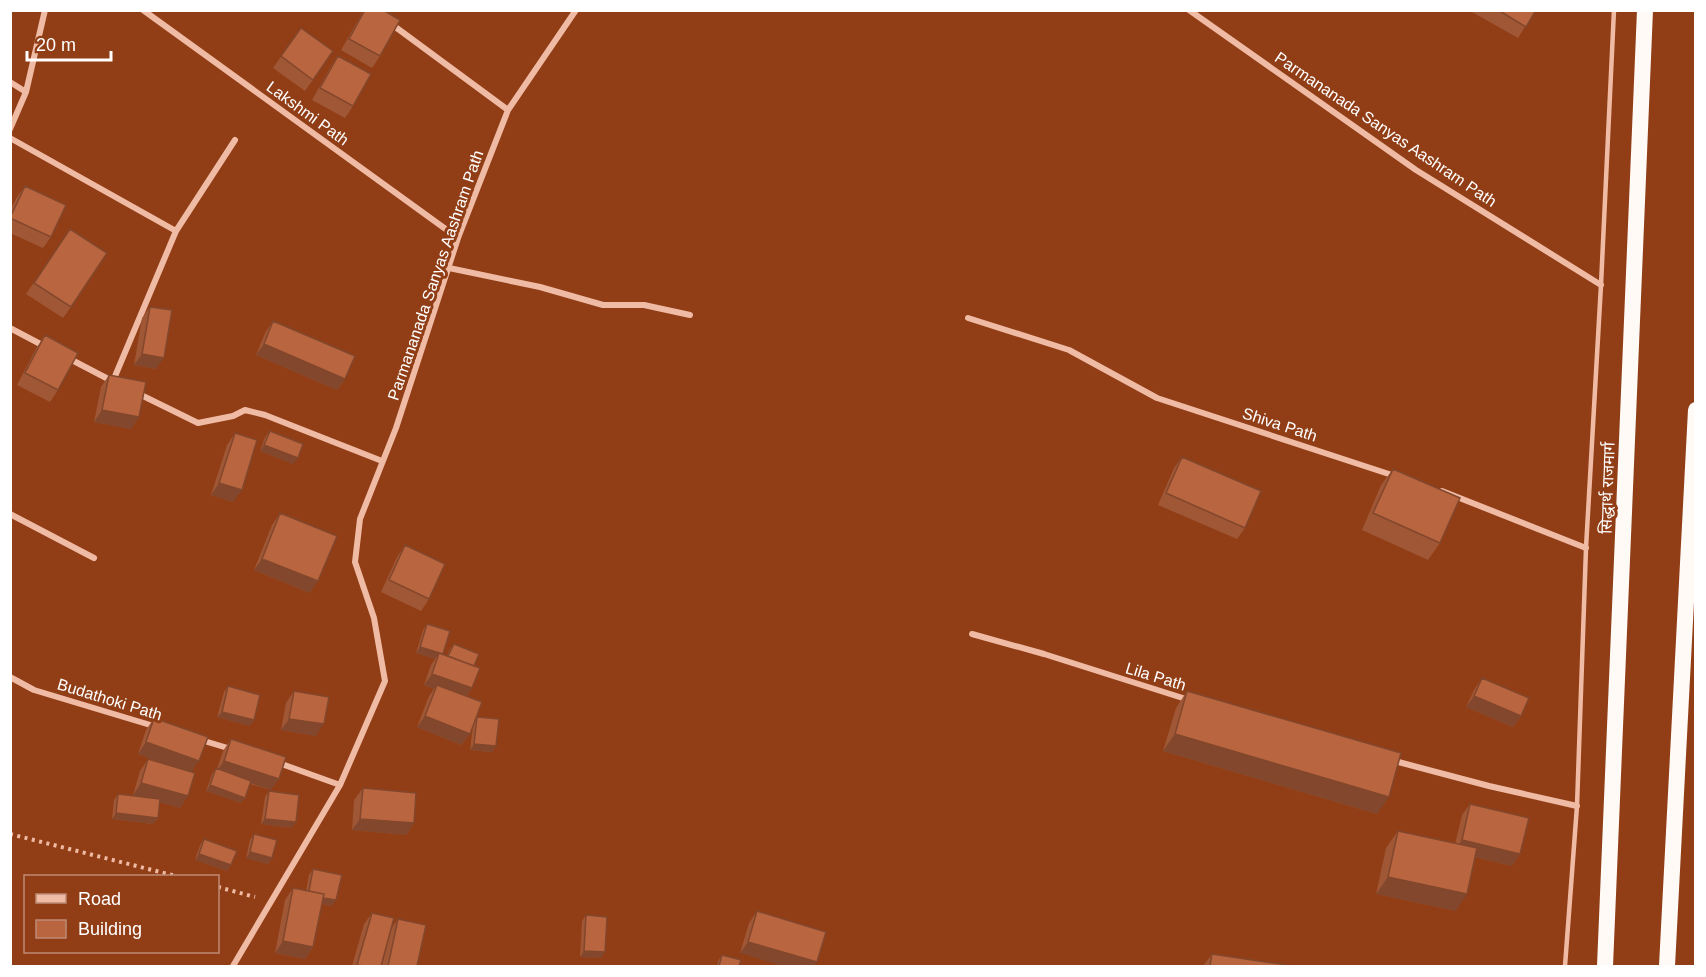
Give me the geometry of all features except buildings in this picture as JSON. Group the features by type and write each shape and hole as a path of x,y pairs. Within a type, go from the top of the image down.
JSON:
{"highway":[{"name":"सिद्धार्थ राजमार्ग","path":"1605,966 1645,10"},
{"path":"1667,966 1695,411"}],"street":[{"path":"10,129 26,92 45,10"},
{"name":"Lakshmi Path","path":"143,10 458,238"},
{"name":"Parmananada Sanyas Aashram Path","path":"233,966 340,785 385,681 374,618 355,562 360,519 396,428 458,238 508,110 576,10"},
{"name":"Parmananada Sanyas Aashram Path","path":"1189,10 1416,170 1601,285"},
{"path":"384,18 508,110"},
{"path":"10,82 26,92"},
{"path":"10,138 176,231"},
{"path":"113,381 176,231 235,140"},
{"path":"448,268 540,287 603,305 644,305 690,315"},
{"name":"Shiva Path","path":"968,318 1069,350 1157,398 1406,479"},
{"path":"10,328 50,349"},
{"path":"61,354 124,387"},
{"path":"134,392 198,423 232,416 245,410 265,415 382,461"},
{"path":"1440,490 1586,548"},
{"path":"10,514 94,558"},
{"name":"Lila Path","path":"972,634 1044,654 1192,701"},
{"name":"Budathoki Path","path":"10,677 34,690 168,731"},
{"path":"190,737 233,750"},
{"path":"266,759 340,785"},
{"path":"1388,759 1489,786 1577,806"}],"lane":[{"path":"1565,966 1577,806 1586,548 1614,10"}],"path":[{"path":"10,834 172,875"},
{"path":"219,887 271,901"}]}
